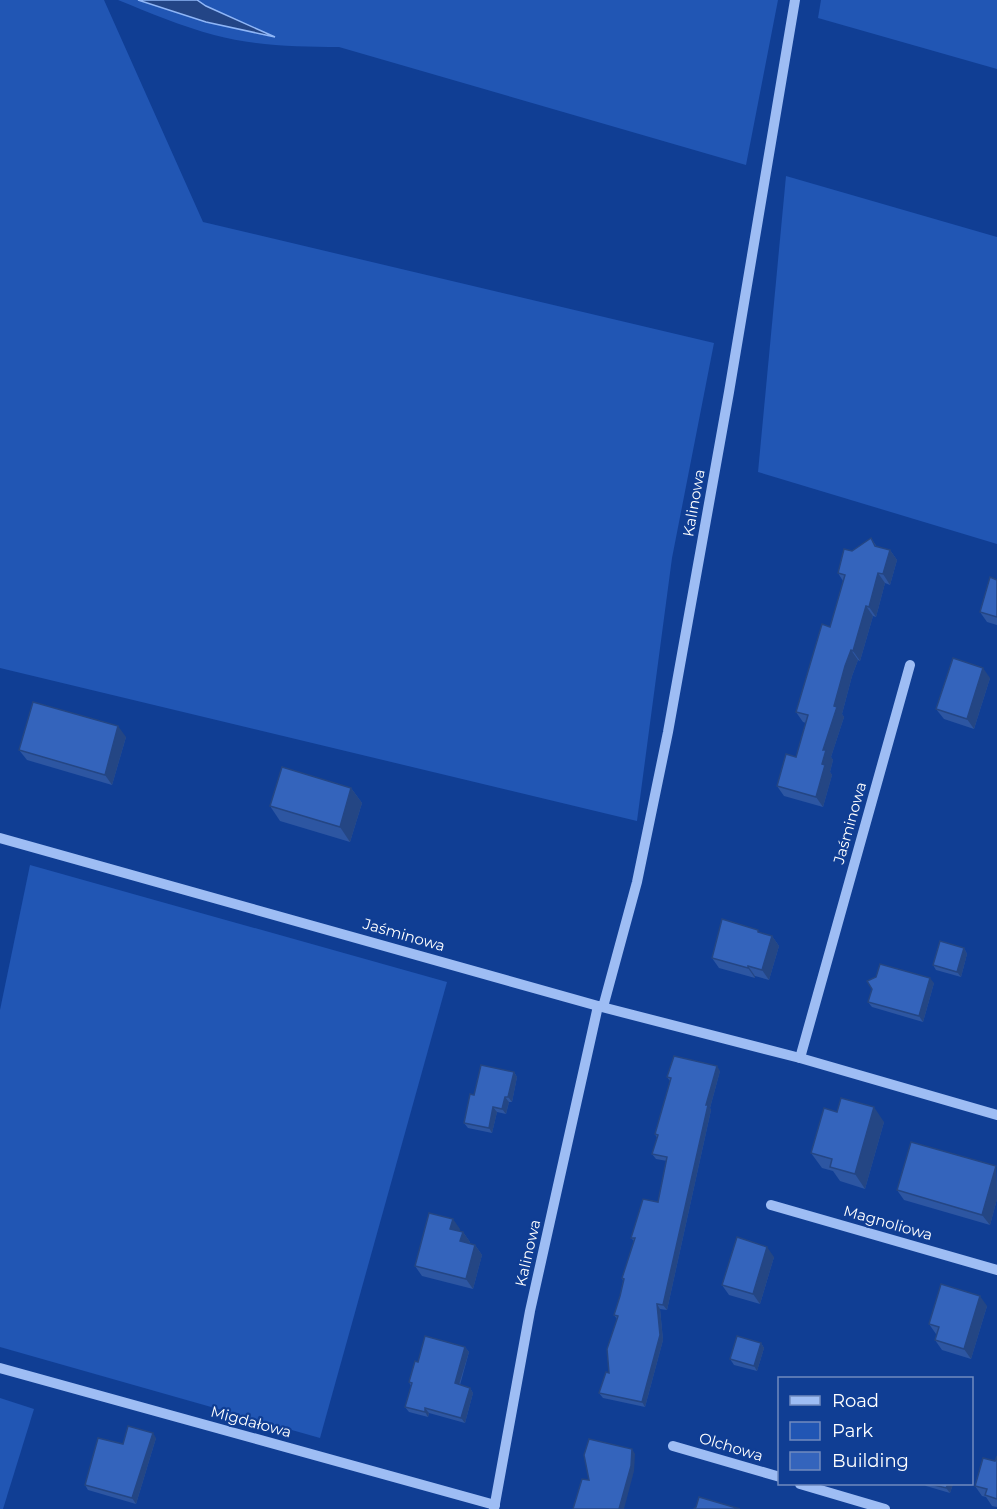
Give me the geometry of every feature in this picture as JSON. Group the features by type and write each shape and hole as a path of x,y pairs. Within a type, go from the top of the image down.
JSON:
{"street":[{"name":"Kalinowa","path":"494,1507 530,1311 601,1006 637,882 668,732 729,392 795,0"},
{"name":"Jaśminowa","path":"800,1058 910,664"},
{"name":"Jaśminowa","path":"0,838 601,1006 800,1058 997,1115"},
{"name":"Magnoliowa","path":"771,1204 997,1270"},
{"name":"Migdałowa","path":"0,1368 494,1507"},
{"name":"Olchowa","path":"674,1446 778,1477"},
{"path":"803,1485 885,1509"}],"green space":[{"path":"0,0 104,0 203,222 714,343 672,558 637,821 0,668"},
{"path":"118,0 778,0 746,165 339,47 276,45 229,39 178,23"},
{"path":"821,0 997,0 997,69 818,18"},
{"path":"786,176 997,237 997,544 758,472"},
{"path":"30,865 447,982 320,1438 0,1347 0,1010"},
{"path":"0,1398 34,1409 3,1509 0,1509"}],"shaded area":[{"path":"138,0 197,0 275,37 206,22"}],"building":[{"path":"871,538 875,546 890,550 883,574 878,573 869,607 866,606 853,651 851,650 845,666 834,706 837,707 823,750 826,750 822,764 825,765 816,797 777,786 786,754 796,757 808,715 796,712 822,624 830,627 845,575 838,573 844,549 852,551"},
{"path":"990,577 997,580 997,617 980,612"},
{"path":"953,658 983,668 967,719 936,709"},
{"path":"33,702 118,726 105,775 19,750"},
{"path":"282,767 351,788 340,827 270,806"},
{"path":"722,919 772,936 762,970 712,958"},
{"path":"940,941 964,948 957,972 933,965"},
{"path":"880,964 930,978 919,1016 868,1002 872,989 867,981 876,977"},
{"path":"674,1056 717,1066 706,1105 708,1105 663,1305 657,1304 660,1335 642,1402 599,1393 606,1372 609,1373 607,1349 618,1316 614,1315 624,1279 622,1278 635,1238 631,1238 643,1199 658,1202 667,1157 652,1154 658,1135 655,1134 671,1078 667,1077"},
{"path":"481,1065 514,1072 508,1097 505,1097 502,1109 493,1107 489,1128 464,1123 470,1094 474,1095"},
{"path":"841,1098 874,1107 855,1174 830,1167 832,1159 811,1153 824,1108 837,1112"},
{"path":"911,1142 996,1166 982,1215 897,1190"},
{"path":"429,1213 453,1219 450,1229 463,1232 460,1241 475,1245 466,1279 415,1266"},
{"path":"737,1237 767,1247 753,1294 722,1285"},
{"path":"941,1284 980,1296 964,1349 935,1340 939,1327 929,1324"},
{"path":"425,1336 465,1347 455,1383 470,1388 461,1418 425,1408 425,1412 405,1407 412,1383 409,1382 415,1361 418,1362"},
{"path":"737,1336 761,1343 754,1366 730,1359"},
{"path":"128,1426 153,1433 132,1498 85,1485 98,1438 123,1444"},
{"path":"589,1439 632,1449 631,1466 619,1509 573,1509 582,1479 589,1480 584,1455"},
{"path":"997,1456 997,1499 985,1495 987,1489 975,1486 983,1458 995,1461"},
{"path":"699,1497 740,1509 694,1509"}]}
